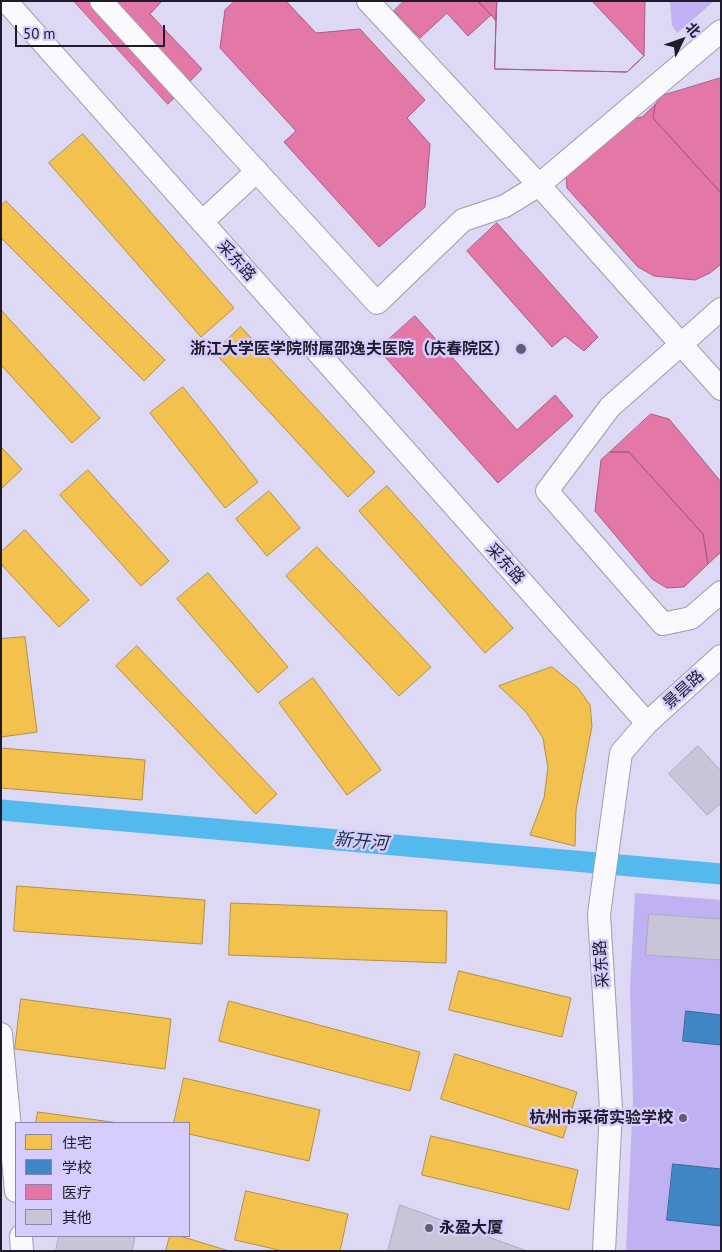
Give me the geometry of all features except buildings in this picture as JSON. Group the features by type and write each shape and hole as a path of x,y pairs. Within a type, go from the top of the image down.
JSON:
{"street":[{"name":"采东路","path":"6,1 647,723 621,754 607,840 599,914 612,1109 604,1251"},
{"path":"101,1 377,303 463,220 505,206 538,185 721,31"},
{"path":"368,1 538,185 721,389"},
{"path":"202,222 257,171"},
{"path":"721,309 610,406 547,491 663,624 692,618 721,592"},
{"name":"景昙路","path":"647,723 721,656"},
{"path":"1,1034 5,1115 15,1184"},
{"path":"20,1237 22,1251"}],"shaded area":[{"path":"670,1 714,1 677,33 672,25"},
{"name":"杭州市采荷实验学校","path":"635,893 721,900 721,1251 626,1251 633,1099 630,988"}],"waterway":[{"name":"新开河","path":"1,810 721,874"}],"place":[{"name":"浙江大学医学院附属邵逸夫医院（庆春院区）","path":"521,349"},
{"name":"杭州市采荷实验学校","path":"683,1118"},
{"name":"永盈大厦","path":"429,1228"}]}
